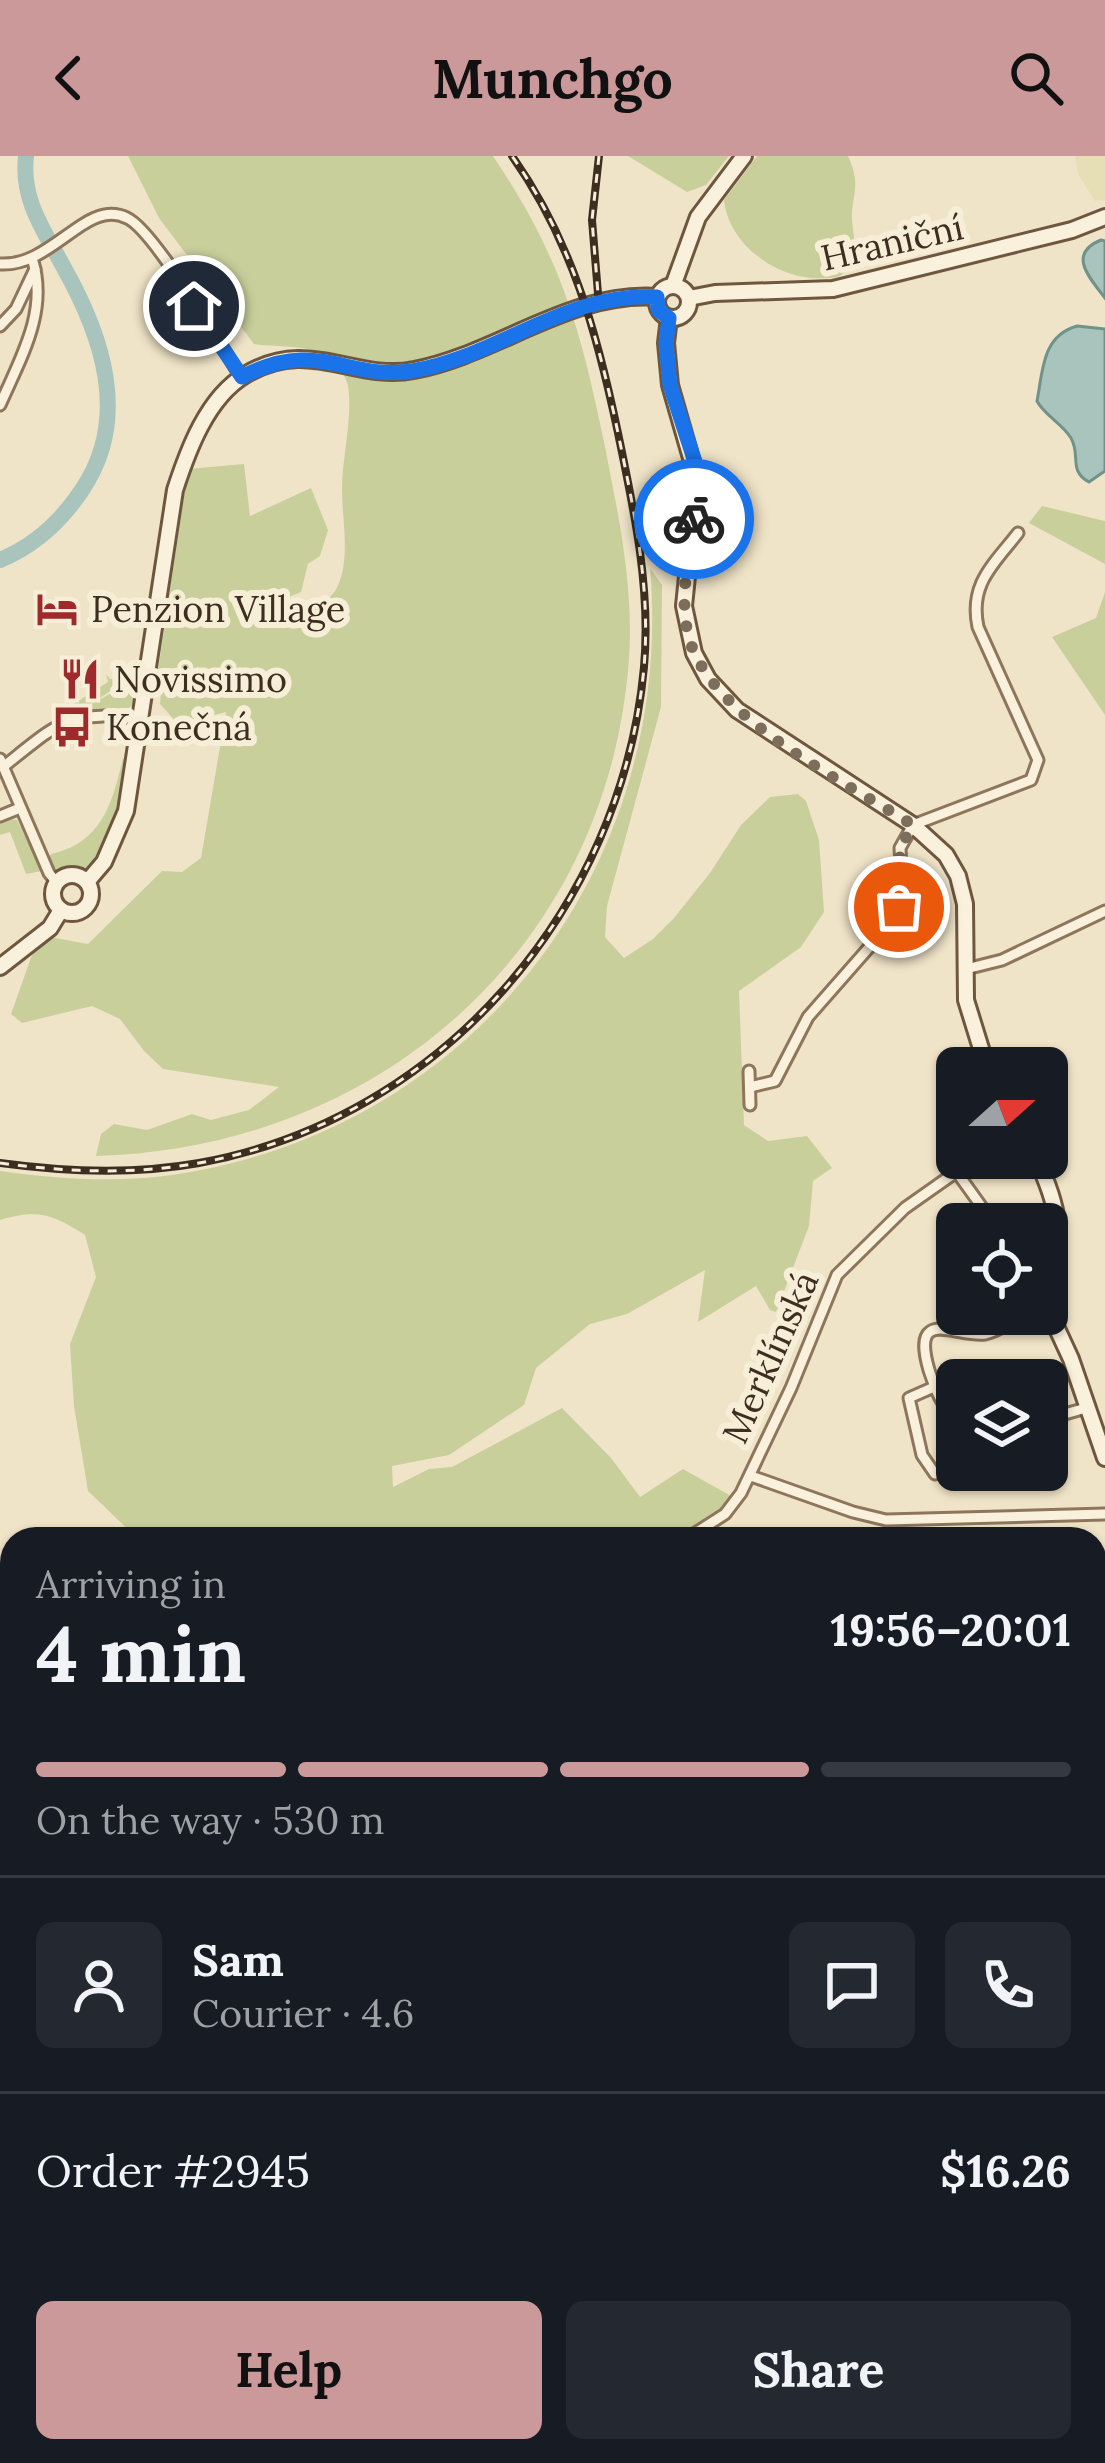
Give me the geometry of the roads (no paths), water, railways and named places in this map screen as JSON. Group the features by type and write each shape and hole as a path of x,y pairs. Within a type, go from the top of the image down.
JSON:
{"street":[{"path":"673,286 698,217 744,156"},
{"path":"0,326 16,309 36,260 60,238 101,216 130,219 242,377"},
{"name":"Hraniční","path":"688,298 715,292 832,290 1072,230 1105,217"},
{"path":"0,264 36,260"},
{"path":"0,405 35,321 36,260"},
{"path":"665,287 681,288 688,298 685,313 669,318 658,310 657,297 665,287"},
{"path":"87,882 110,850 126,811 175,490 188,450 208,415 242,377 274,362 307,358 409,371 447,362 589,304 657,297"},
{"path":"669,318 670,385 698,479 684,606 700,667 717,691 748,718 938,845 958,876 967,917 970,1017 980,1047"},
{"path":"750,1087 775,1081 808,1017 893,920 902,884 900,848 913,825 1031,780 1038,760 977,627 973,605 980,583 1018,533"},
{"path":"57,883 2,763 41,736 84,716 104,713 143,719"},
{"path":"0,816 20,808"},
{"path":"71,875 87,882 91,897 87,907 74,913 62,910 53,897 57,883 71,875"},
{"path":"0,967 50,928 62,910"},
{"path":"966,969 1002,960 1105,911"},
{"path":"749,1071 750,1105"},
{"name":"Merklínská","path":"705,1527 725,1514 751,1476 837,1275 905,1208 945,1179"},
{"path":"936,1330 923,1344 936,1391"},
{"path":"1060,1335 1105,1458"},
{"path":"934,1387 909,1398 917,1438 928,1467 936,1474"},
{"path":"1068,1413 1086,1408"},
{"path":"751,1476 886,1520 1105,1514"}],"water":[{"path":"1105,241 1105,298 1083,259"},
{"path":"1077,326 1105,329 1105,471 1089,482 1079,473 1071,438 1037,401 1051,346"}],"waterway":[{"path":"0,560 46,531 82,490 97,463 108,406 106,377 89,320 30,200 26,156"}],"railway":[{"path":"0,1163 99,1171 199,1163 287,1139 368,1101 440,1051 504,989 557,919 599,840 628,756 644,667 640,549 601,359 580,289 551,221 512,156"},
{"path":"599,156 592,220 599,306"}],"place":[{"name":"Penzion Village","path":"57,609"},
{"name":"Novissimo","path":"80,679"},
{"name":"Konečná","path":"72,727"}]}
